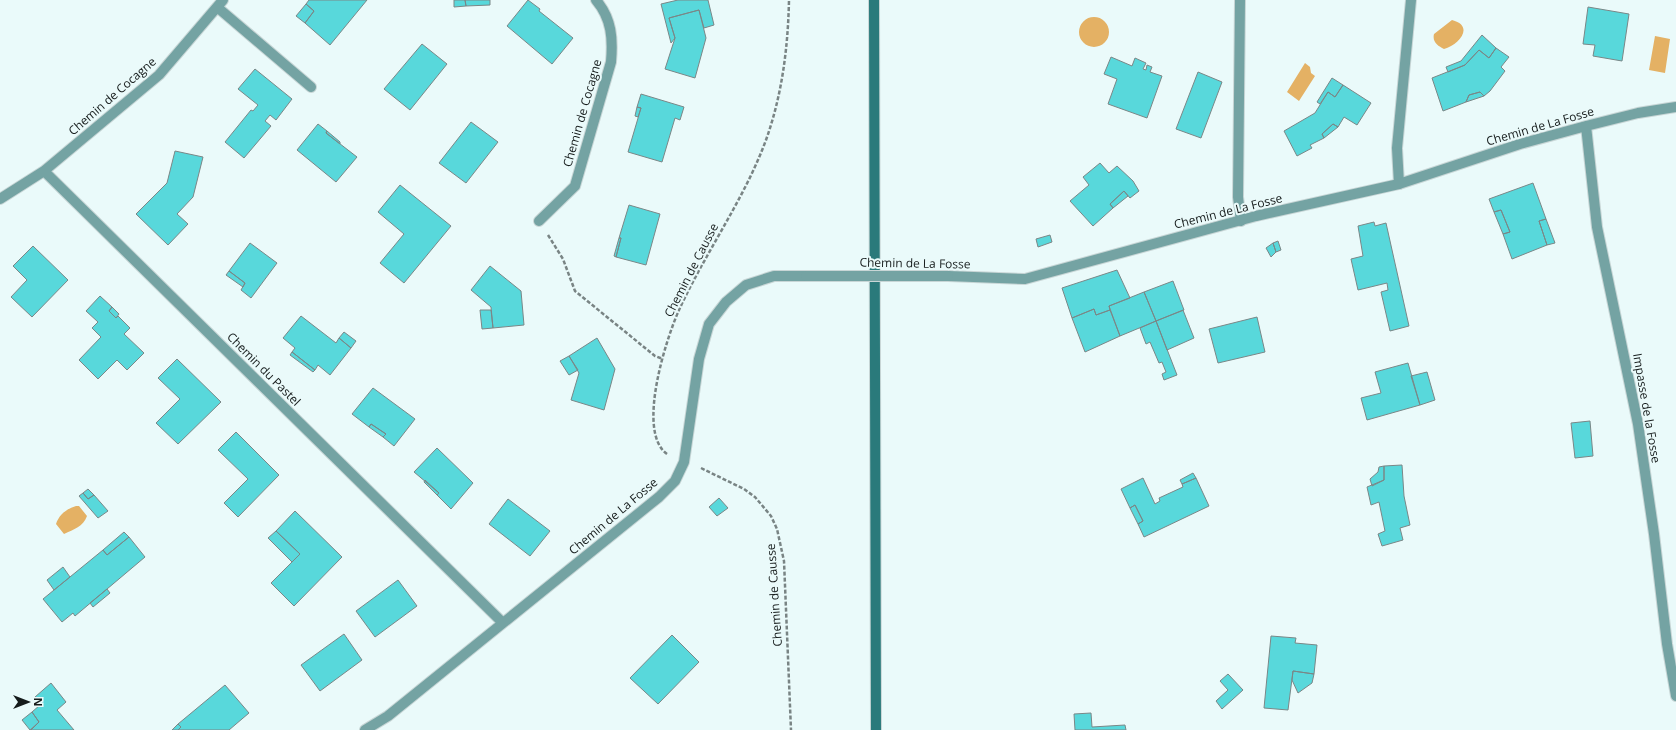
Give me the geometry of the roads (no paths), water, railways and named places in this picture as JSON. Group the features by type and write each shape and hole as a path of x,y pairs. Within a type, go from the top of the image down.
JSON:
{"main road":[{"path":"874,0 876,730"}],"street":[{"name":"Chemin de Cocagne","path":"539,221 575,186 611,62 613,43 610,25 602,8 596,0"},
{"path":"1240,0 1238,197 1241,221"},
{"path":"1400,184 1397,148 1412,0"},
{"name":"Chemin de Cocagne","path":"44,171 159,75 220,3"},
{"path":"220,3 311,87"},
{"name":"Chemin de La Fosse","path":"365,730 388,716 659,497 675,482 684,462 699,359 709,324 726,302 746,285 774,276 948,276 1025,279 1241,221 1400,184 1520,144 1586,126 1638,113 1676,107"},
{"name":"Impasse de la Fosse","path":"1586,126 1597,227 1638,424 1654,534 1667,644 1676,696"},
{"path":"0,198 44,171"},
{"name":"Chemin du Pastel","path":"44,171 503,623"}]}
